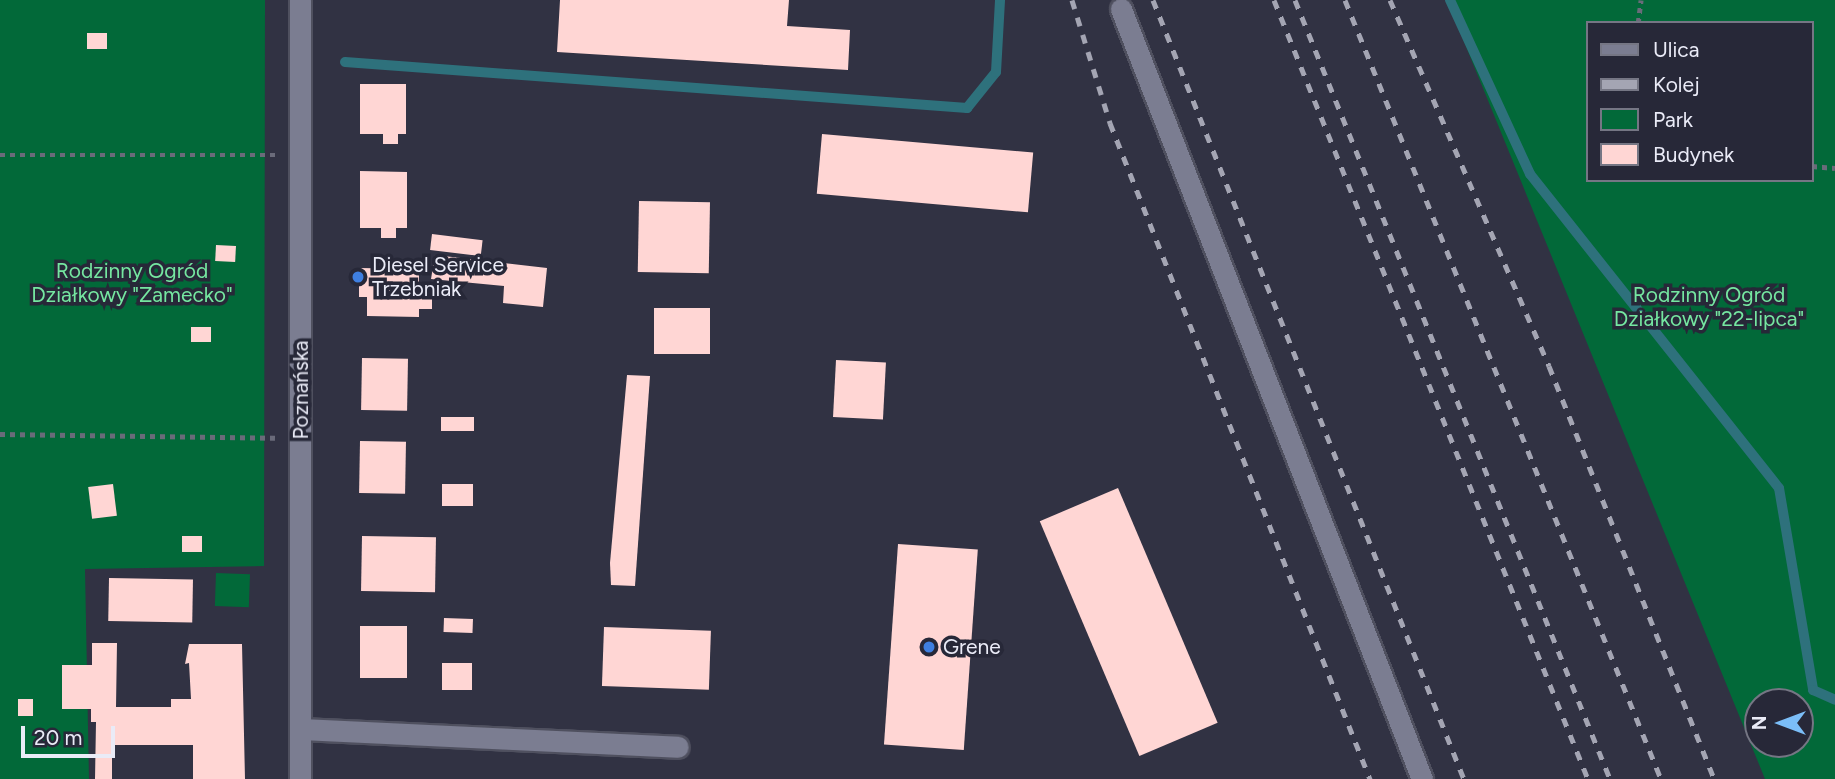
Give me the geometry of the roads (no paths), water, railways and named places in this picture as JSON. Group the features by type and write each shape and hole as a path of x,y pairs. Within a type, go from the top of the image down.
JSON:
{"street":[{"name":"Poznańska","path":"300,0 300,779"},
{"path":"1121,9 1422,779"},
{"path":"301,729 678,747"}],"waterway":[{"path":"345,62 967,108 996,72 1000,0"},
{"path":"1450,0 1530,174 1779,488 1813,690 1835,700"}],"railway":[{"path":"1072,0 1110,123 1370,779"},
{"path":"1153,0 1464,779"},
{"path":"1274,0 1588,779"},
{"path":"1295,0 1610,779"},
{"path":"1345,0 1661,779"},
{"path":"1390,0 1549,366 1714,779"}],"place":[{"name":"Diesel Service Trzebniak","path":"358,277"},
{"name":"Grene","path":"929,647"}],"park label":[{"name":"Rodzinny Ogród Działkowy \"Zamecko\"","path":"132,283"},
{"name":"Rodzinny Ogród Działkowy \"22-lipca\"","path":"1709,307"}]}
